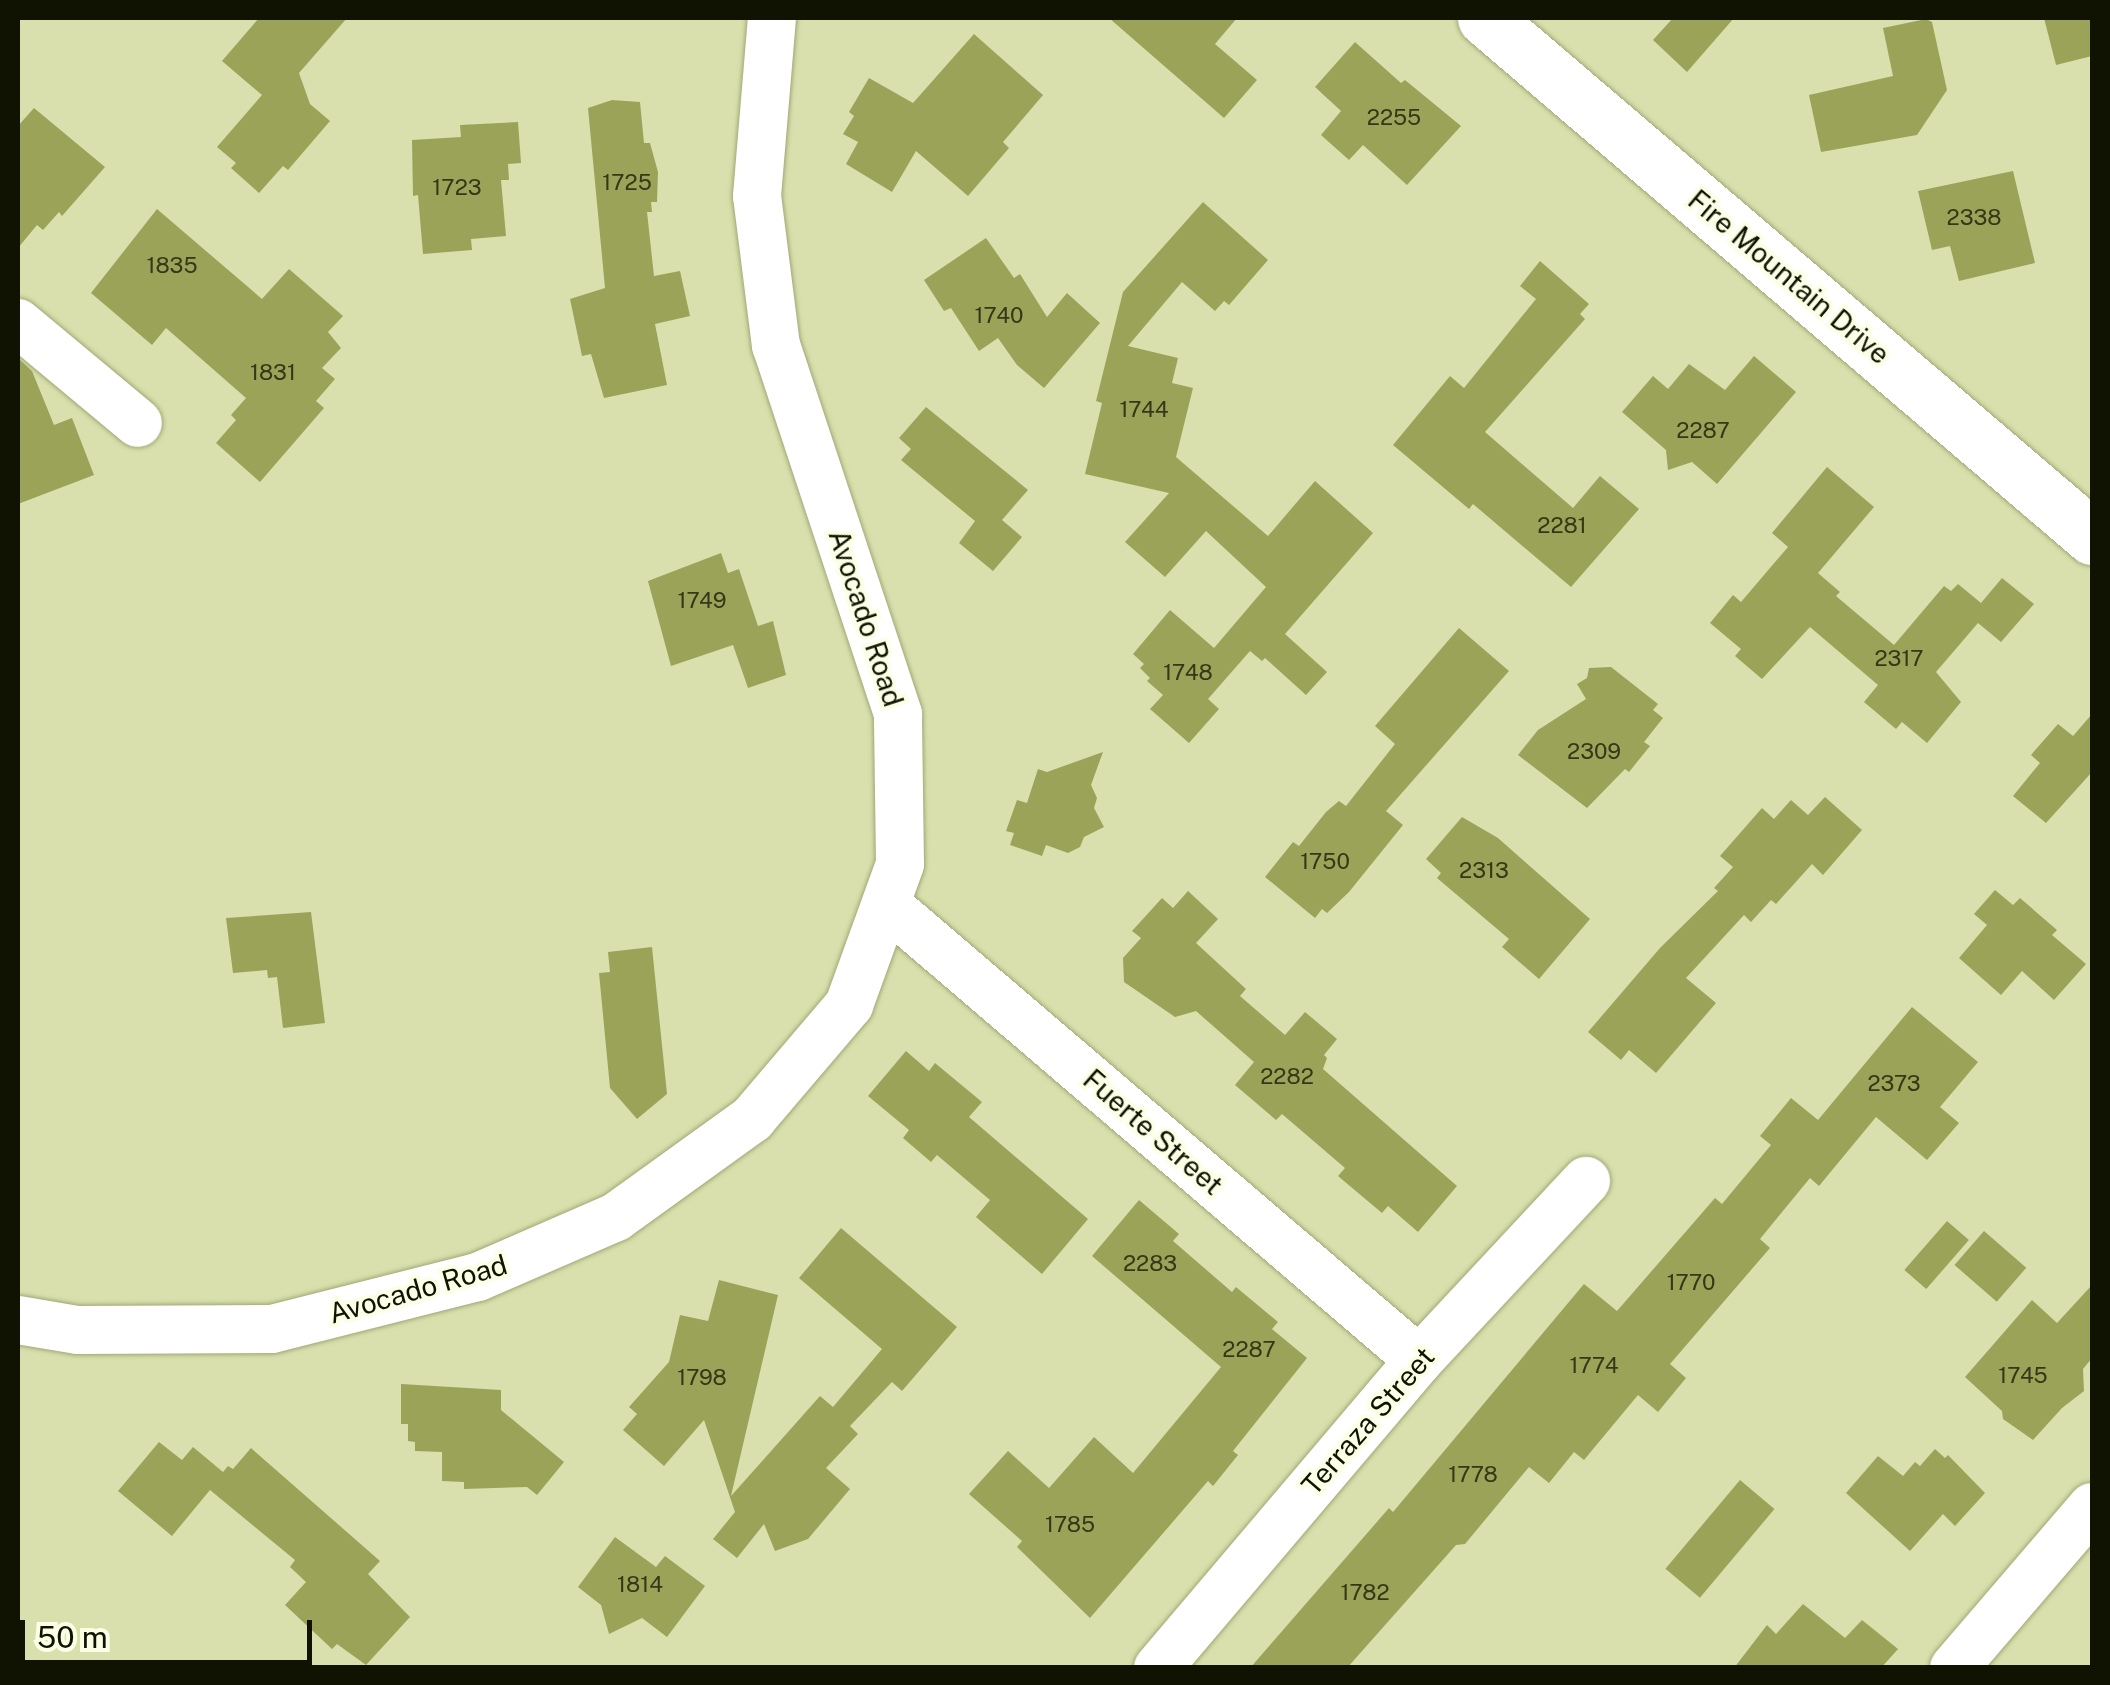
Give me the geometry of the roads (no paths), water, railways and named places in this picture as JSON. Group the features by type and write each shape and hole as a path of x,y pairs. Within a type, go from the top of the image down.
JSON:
{"main road":[{"name":"Fire Mountain Drive","path":"1484,18 2092,538"}],"street":[{"name":"Avocado Road","path":"18,1320 78,1330 272,1329 478,1277 616,1217 752,1119 848,1004 900,864 898,714 776,346 756,196 772,18"},
{"path":"18,323 138,423"},
{"name":"Fuerte Street","path":"887,905 1419,1360"},
{"name":"Terraza Street","path":"1158,1668 1419,1360 1586,1181"},
{"path":"1954,1668 2092,1507"}]}
